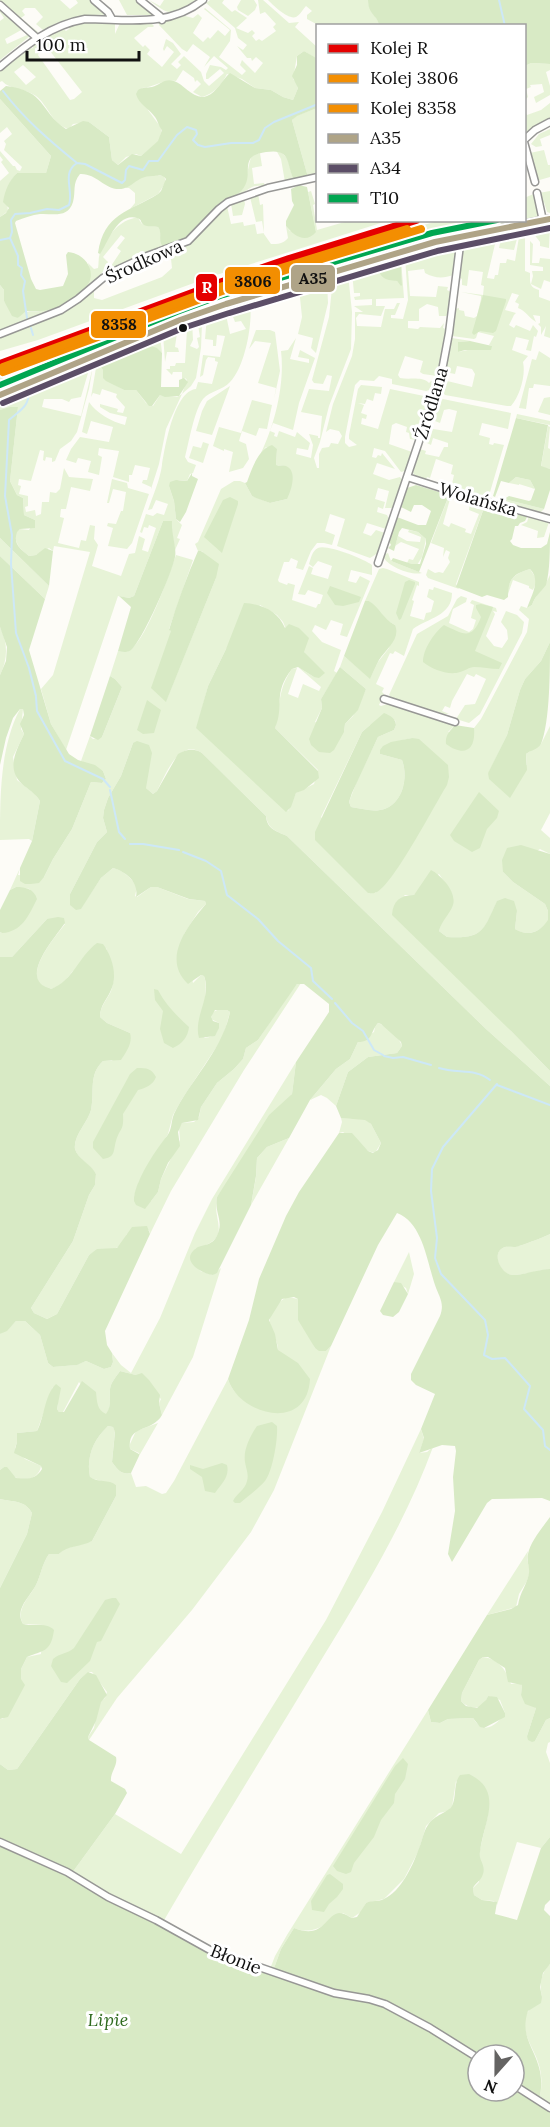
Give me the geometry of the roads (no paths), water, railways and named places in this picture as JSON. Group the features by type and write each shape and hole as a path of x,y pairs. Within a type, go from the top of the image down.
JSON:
{"street":[{"path":"94,0 108,12 112,19"},
{"path":"140,0 162,20"},
{"path":"0,67 37,38 72,21 85,19 162,20 182,14 203,0"},
{"path":"0,5 37,38"},
{"path":"526,140 535,130 550,122"},
{"path":"526,145 535,182"},
{"name":"Środkowa","path":"0,334 61,309 119,269 188,241 228,202 268,188 316,177"},
{"path":"4,394 203,311 402,251 546,220 537,193"},
{"name":"Źródlana","path":"378,563 441,376 450,327 461,237"},
{"name":"Wolańska","path":"407,477 460,495 550,519"},
{"path":"384,699 454,722"},
{"name":"Błonie","path":"0,1842 67,1872 108,1897 210,1950 334,1993 385,2004 466,2050"},
{"path":"526,2093 550,2108"}],"waterway":[{"path":"499,0 505,24"},
{"path":"3,91 47,138 77,163"},
{"path":"10,238 11,220 15,214 47,209 59,210 69,205 69,177 72,167 77,163 85,164 122,183 129,166 143,170 149,161 158,161 177,135 187,127 196,130 197,134 193,140 205,147 231,143 253,143 259,140 265,128 274,122 316,105"},
{"path":"10,238 18,256 18,265 22,268 21,275 25,281 23,291 27,318"},
{"path":"0,240 10,238"},
{"path":"31,328 33,335"},
{"path":"31,376 41,356"},
{"path":"29,391 26,405 9,420 5,496 12,535 11,564 16,633 29,668 36,696"},
{"path":"36,697 37,711 65,761 103,779 110,787"},
{"path":"110,790 119,832 125,839"},
{"path":"130,844 179,850"},
{"path":"183,852 206,861 221,871 227,895 258,919 278,941 311,968 313,981 332,999"},
{"path":"335,1003 352,1023 363,1031 374,1050 383,1055"},
{"path":"384,1056 403,1057 431,1065"},
{"path":"439,1068 478,1074 490,1080"},
{"path":"497,1084 443,1147 432,1169 431,1191 437,1238 435,1258 441,1274 485,1320 488,1335 484,1355 492,1359 505,1358 530,1386 524,1409 543,1430 545,1446 550,1450"},
{"path":"497,1085 550,1105"}],"rail line":[{"name":"R","path":"0,364 222,282 409,222"},
{"name":"8358","path":"3,367 223,286 407,229"},
{"name":"3806","path":"3,372 225,290 421,229"}],"park label":[{"name":"Lipie","path":"108,2019"}]}
